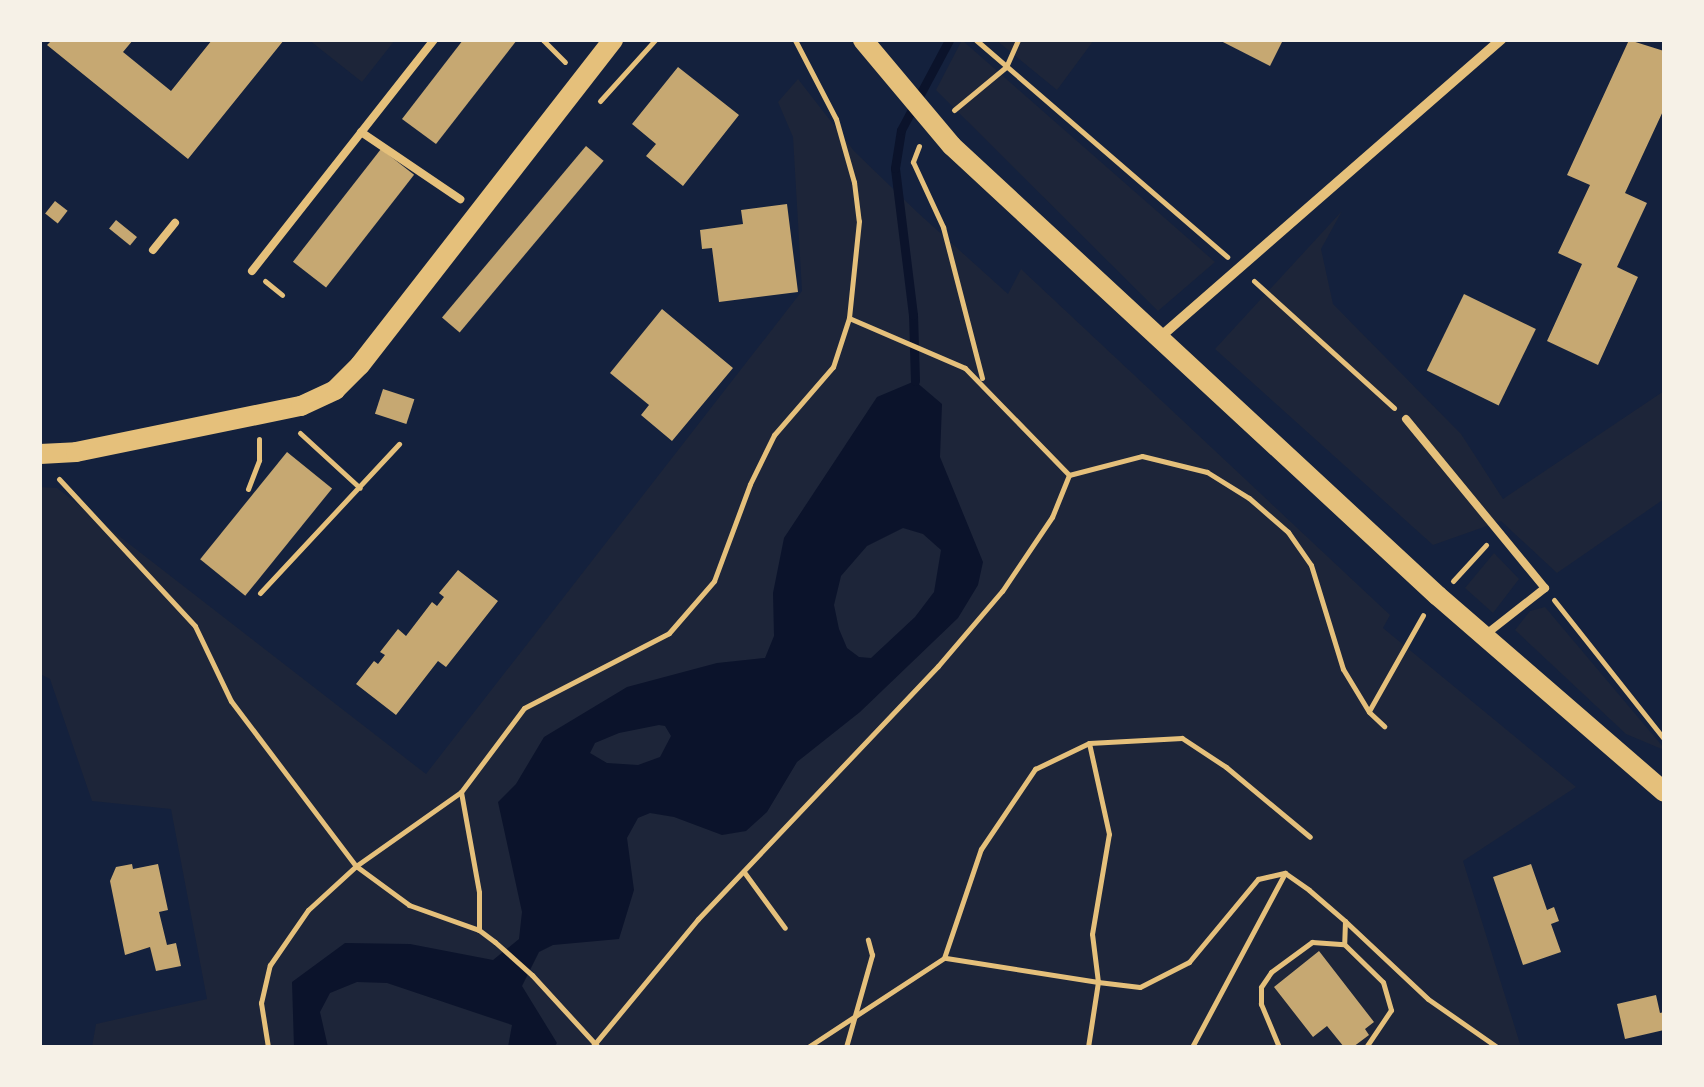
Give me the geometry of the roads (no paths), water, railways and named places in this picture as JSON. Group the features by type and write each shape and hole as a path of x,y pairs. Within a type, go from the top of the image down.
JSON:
{"main road":[{"path":"40,454 76,452 301,406 335,390 360,365 613,40"},
{"path":"863,40 952,146 1484,635 1664,792"}],"street":[{"path":"1158,338 1501,40"}],"lane":[{"path":"252,271 434,40"},
{"path":"362,132 460,199"},
{"path":"153,250 175,223"},
{"path":"1406,419 1545,588 1484,635"}],"waterway":[{"path":"915,381 913,315 895,168 901,130 949,40"}]}
